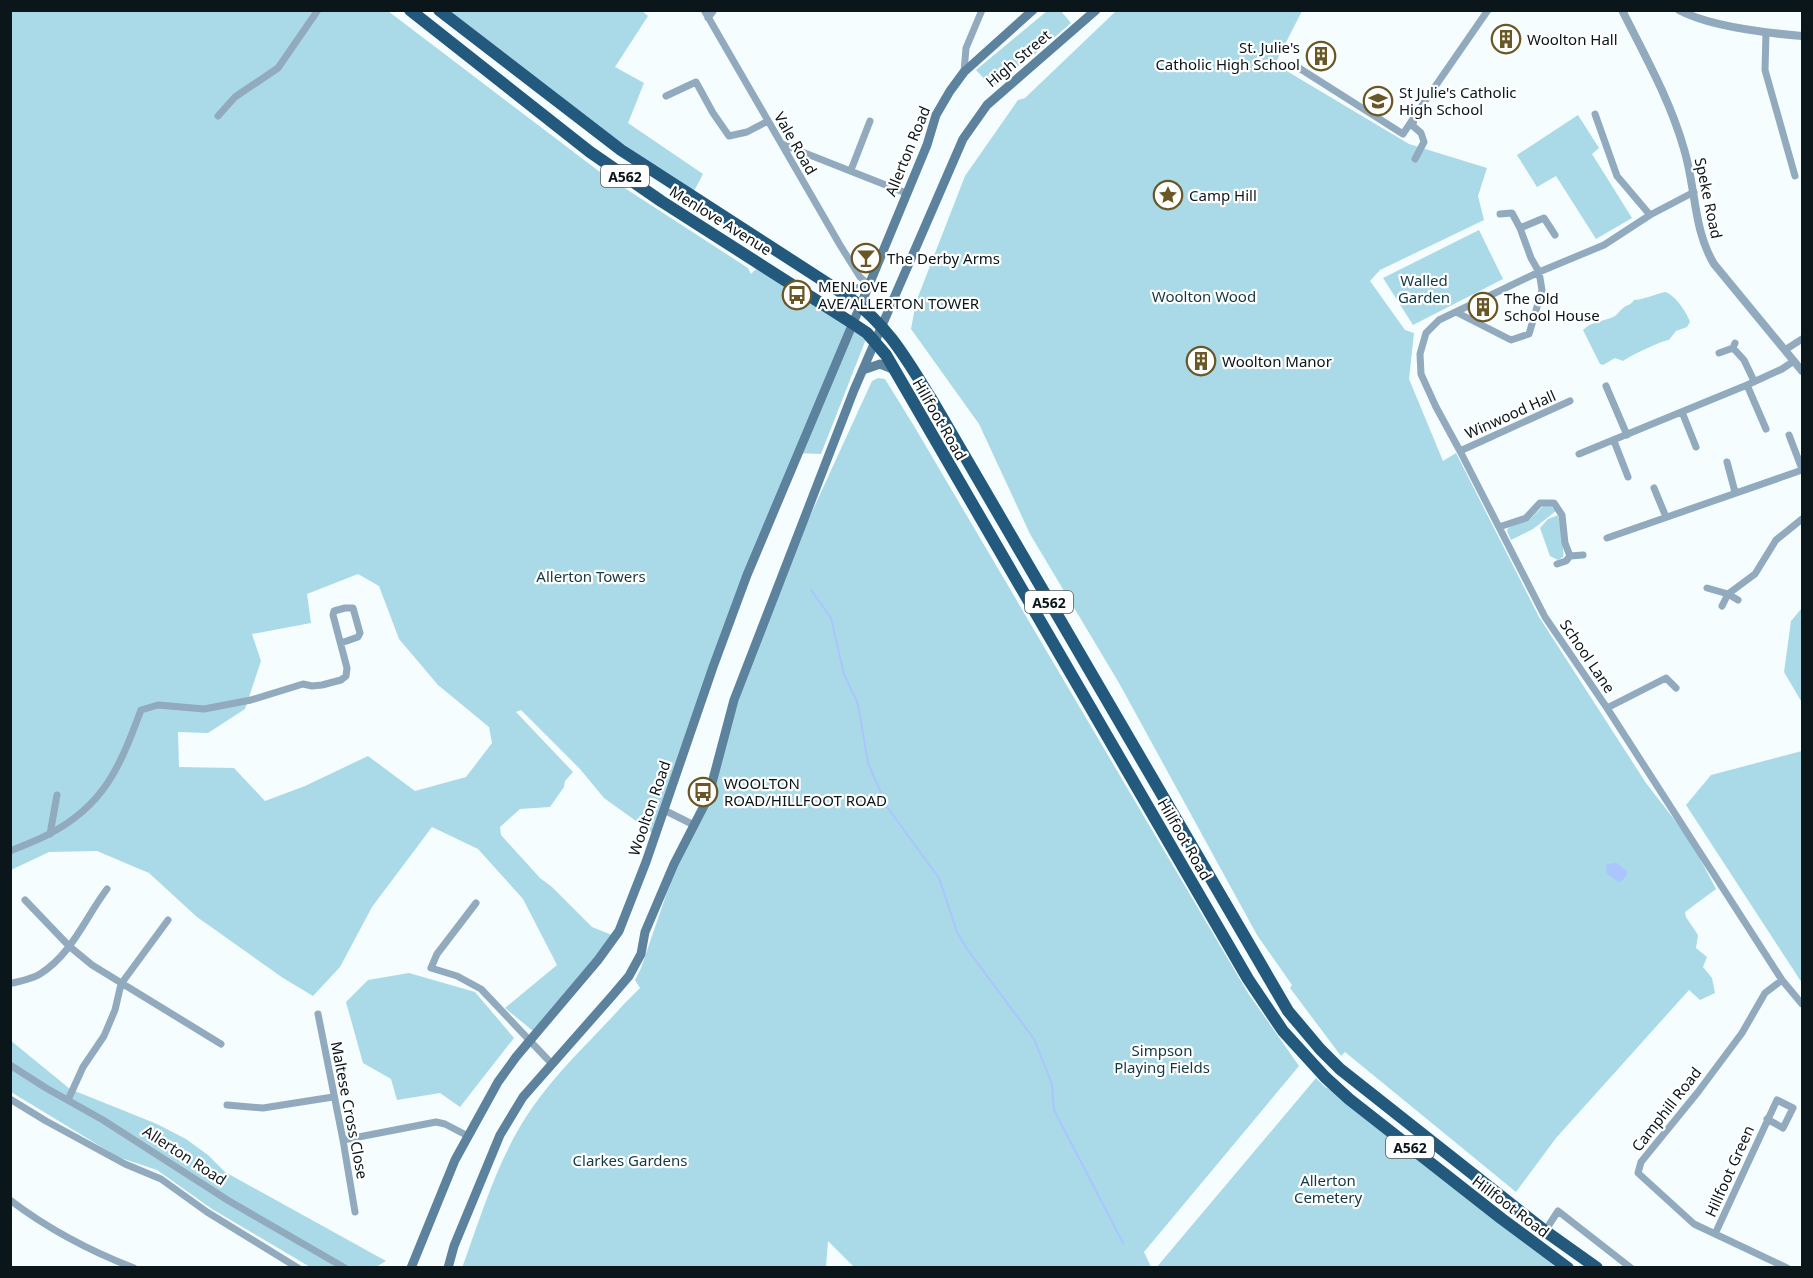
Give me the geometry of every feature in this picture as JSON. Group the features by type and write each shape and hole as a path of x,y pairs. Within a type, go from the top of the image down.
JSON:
{"highway":[{"name":"Menlove Avenue","path":"410,10 590,152 852,323 875,341"},
{"name":"Menlove Avenue","path":"439,10 627,155 861,305"},
{"name":"Hillfoot Road","path":"861,305 896,342 932,400 1288,1011 1331,1060 1545,1231 1597,1268"},
{"name":"Hillfoot Road","path":"875,341 895,370 1248,979 1283,1031 1320,1072 1358,1106 1568,1268"}],"main road":[{"name":"High Street","path":"964,72 1033,10"},
{"name":"High Street","path":"881,324 908,268 963,139 987,105 1096,10"},
{"name":"Allerton Road","path":"861,305 927,145 936,115 964,72"},
{"path":"840,291 852,291 869,285"},
{"name":"Woolton Road","path":"411,1268 444,1187 468,1136 498,1082 619,931 637,887 747,575 861,305"},
{"path":"448,1268 454,1246 500,1135 523,1097 629,976 641,954 645,932 674,864 708,798 734,700 881,324"},
{"path":"863,370 880,364 895,370"}],"street":[{"path":"218,116 235,97 278,68 318,10"},
{"name":"Vale Road","path":"704,10 860,277 869,285"},
{"path":"708,18 714,10"},
{"name":"Allerton Road","path":"964,72 966,48 982,10"},
{"path":"1299,68 1403,134 1488,10"},
{"name":"Speke Road","path":"1622,10 1673,114 1694,192 1700,235 1708,254 1803,371"},
{"path":"1679,10 1697,17 1766,33 1803,36"},
{"path":"1766,33 1765,70 1795,176"},
{"path":"666,96 696,82 729,136 747,132 768,121"},
{"path":"1595,114 1617,176 1650,215"},
{"path":"1414,117 1413,126 1421,133 1424,142 1415,159"},
{"path":"851,171 870,121"},
{"path":"782,144 906,193"},
{"name":"School Lane","path":"1694,192 1650,215 1604,246 1539,272 1439,320 1426,333 1420,354 1420,374 1545,617 1607,708 1782,980 1803,1004"},
{"path":"1456,312 1511,340 1529,334 1542,291 1539,272 1512,213 1500,214"},
{"path":"1520,228 1544,218 1555,235"},
{"path":"1785,350 1803,339"},
{"path":"1719,353 1734,345 1754,381"},
{"path":"1579,454 1747,385 1794,361"},
{"path":"1747,385 1766,429"},
{"path":"1606,386 1627,435"},
{"name":"Winwood Hall","path":"1460,451 1570,402"},
{"path":"1682,412 1696,447"},
{"path":"1608,538 1803,469 1789,435"},
{"path":"1614,441 1628,477"},
{"path":"1727,462 1736,492"},
{"path":"1654,488 1666,517"},
{"path":"1499,527 1526,518 1540,503 1550,502 1562,515 1565,543 1570,556"},
{"path":"1722,606 1728,594 1755,574 1776,540 1803,519"},
{"path":"1557,564 1566,561 1570,556 1582,555"},
{"path":"1707,588 1728,594 1738,600"},
{"path":"10,851 50,834 86,810 105,789 130,740 141,710 158,705 204,709 251,699 303,684 322,685 342,680 346,676 347,668 333,615 334,611 353,608 360,633 358,637 341,643"},
{"path":"1607,708 1666,678 1676,688"},
{"path":"50,834 57,795"},
{"path":"664,810 694,825"},
{"path":"13,984 39,975 60,958 107,889"},
{"path":"25,900 69,946 92,965 221,1044"},
{"path":"476,903 442,946 431,968 457,976 481,989 551,1063"},
{"path":"68,1100 83,1067 104,1036 115,1010 121,984 168,920"},
{"name":"Camphill Road","path":"1782,980 1765,993 1742,1033 1641,1162 1638,1173 1694,1224 1787,1268"},
{"name":"Maltese Cross Close","path":"318,1014 355,1212"},
{"path":"1320,1072 1331,1060"},
{"name":"Allerton Road","path":"10,1065 104,1120 229,1201 345,1268"},
{"path":"227,1105 263,1108 333,1097"},
{"path":"10,1098 46,1121 115,1158 161,1179 207,1212 298,1268"},
{"name":"Hillfoot Green","path":"1715,1234 1767,1119"},
{"path":"343,1140 436,1122 468,1136"},
{"path":"10,1200 72,1240 105,1257 134,1268"},
{"name":"Hillfoot Road","path":"1545,1231 1558,1211 1631,1268"},
{"path":"327,1268 331,1259"}],"green space":[{"path":"641,10 648,16 615,67 644,83 628,123 703,174 693,193 599,127 448,11"},
{"name":"Allerton Towers","path":"10,11 388,11 600,172 748,268 751,274 756,269 791,288 866,339 821,454 794,453 654,834 604,798 580,769 521,710 516,712 573,772 550,807 520,809 500,827 501,835 540,878 592,927 612,935 599,955 533,1031 505,1008 557,965 523,899 478,849 432,827 372,907 340,967 313,996 283,978 197,917 149,873 97,851 49,852 11,870","holes":["358,574 379,586 399,639 438,685 489,727 492,743 466,777 415,791 368,756 305,786 265,801 234,768 179,767 178,732 208,733 245,709 261,661 252,634 311,623 307,594"]},
{"path":"1047,11 1061,11 1071,23 996,85 989,84 976,70"},
{"name":"Woolton Wood","path":"1116,11 1302,11 1275,64 1409,144 1487,168 1478,196 1484,220 1380,270 1370,281 1405,330 1414,333 1409,379 1443,461 1456,453 1539,617 1646,783 1690,840 1716,889 1685,912 1698,935 1696,948 1707,957 1703,967 1712,978 1715,993 1700,1000 1689,990 1556,1138 1516,1192 1345,1052 1341,1056 1290,988 1292,985 1257,935 1119,683 1030,534 979,424 911,329 916,302 965,176 1018,100 1025,98"},
{"path":"1578,115 1599,148 1592,154 1632,218 1596,239 1556,176 1537,187 1517,155"},
{"name":"Walled Garden","path":"1479,230 1503,279 1413,325 1383,278"},
{"path":"1669,293 1683,309 1690,322 1687,327 1676,331 1669,340 1623,361 1615,358 1603,365 1600,364 1583,330 1591,324 1615,316 1634,300"},
{"path":"878,378 885,379 914,426 1248,993 1299,1066 1144,1252 1151,1267 854,1267 828,1241 826,1267 462,1268 492,1185 520,1126 553,1080 640,988 635,980 676,866 710,800 736,704 805,527 872,381"},
{"path":"1544,505 1550,505 1556,511 1533,529 1511,540 1508,528 1530,519"},
{"path":"1558,515 1563,557 1558,560 1550,556 1540,528 1548,519"},
{"path":"1802,608 1802,708 1801,701 1784,672 1791,621"},
{"path":"1802,751 1802,983 1686,805 1711,775"},
{"path":"409,973 475,992 514,1038 460,1107 440,1093 397,1100 391,1079 363,1063 346,1002 368,980"},
{"path":"10,1040 70,1089 157,1124 186,1139 208,1155 225,1172 386,1261 376,1267 310,1267 212,1209 157,1170 118,1157 11,1092"},
{"name":"Allerton Cemetery","path":"1316,1078 1325,1087 1557,1267 1156,1268"}],"water":[{"path":"1617,863 1627,871 1625,878 1619,882 1607,874 1606,865"}],"waterway":[{"path":"811,590 831,618 844,674 858,704 868,763 887,807 939,878 957,932 967,949 1034,1039 1052,1084 1054,1110 1123,1243"}],"place":[{"name":"Woolton Hall","path":"1506,39"},
{"name":"St. Julie's Catholic High School","path":"1321,56"},
{"name":"St Julie's Catholic High School","path":"1378,101"},
{"name":"Camp Hill","path":"1168,195"},
{"name":"The Derby Arms","path":"866,258"},
{"name":"MENLOVE AVE/ALLERTON TOWER","path":"797,295"},
{"name":"The Old School House","path":"1483,307"},
{"name":"Woolton Manor","path":"1201,361"},
{"name":"WOOLTON ROAD/HILLFOOT ROAD","path":"703,792"}],"park label":[{"name":"Simpson Playing Fields","path":"1162,1058"},
{"name":"Clarkes Gardens","path":"630,1160"}]}
